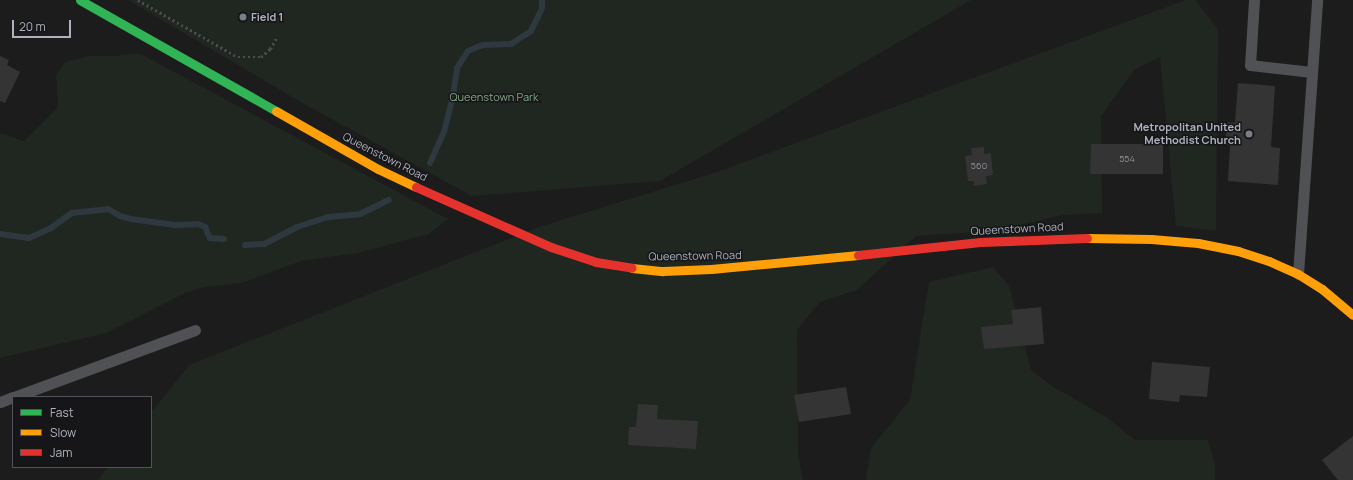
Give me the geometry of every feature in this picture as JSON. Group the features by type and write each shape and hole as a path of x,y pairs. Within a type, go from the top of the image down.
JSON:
{"street":[{"name":"Queenstown Road","path":"80,0 378,169 551,247 596,262 626,267 663,270 711,269 779,264 980,242 1021,239 1122,238 1198,243 1238,251 1269,261 1298,274 1322,289 1353,315"}],"lane":[{"path":"1254,0 1250,65 1312,72"},
{"path":"1298,274 1317,0"},
{"path":"17,396 195,330"},
{"path":"0,402 12,398"}],"path":[{"path":"138,0 238,57 261,57 270,49 276,39"}],"green space":[{"name":"Queenstown Park","path":"128,0 971,0 660,181 472,196 304,104"},
{"path":"1186,0 1195,0 1218,29 1216,231 1176,226 1160,57 1135,69 1101,116 1102,213 1063,215 993,231 916,236 857,290 820,302 797,330 798,453 803,480 98,480 107,468 152,468 152,412 189,365 542,226 714,173"},
{"path":"139,53 448,219 429,234 358,253 301,261 242,283 204,287 187,292 106,333 0,358 0,133 24,141 58,107 56,75 65,62 89,56 114,56"},
{"path":"993,267 1009,286 1031,370 1050,385 1106,417 1135,440 1208,440 1215,465 1215,480 866,480 871,448 910,400 929,282"}],"building":[{"path":"0,56 9,60 7,65 20,72 5,103 0,101"},
{"name":"Metropolitan United Methodist Church","path":"1238,83 1275,86 1271,147 1280,148 1278,185 1228,181 1230,145 1225,145 1227,122 1235,123"},
{"path":"1091,144 1163,144 1163,174 1090,174"},
{"path":"984,147 984,154 991,153 993,175 986,176 987,184 974,186 974,181 968,181 965,156 972,155 971,148"},
{"path":"1041,307 1044,344 984,349 981,327 1013,324 1011,310"},
{"path":"1152,362 1210,367 1207,397 1180,395 1179,402 1149,399"},
{"path":"846,387 851,414 799,422 794,395"},
{"path":"638,404 658,405 657,419 698,421 696,449 628,445 629,427 636,427"},
{"path":"1353,436 1353,480 1338,480 1322,460"}],"waterway":[{"path":"430,163 444,132 452,101 457,68 468,51 483,45 511,44 531,31 542,8 542,0"},
{"path":"245,245 264,244 297,227 328,217 360,214 389,200"},
{"path":"0,234 29,238 51,228 72,213 108,209 120,216 131,219 175,225 198,224 205,227 210,238 224,239"}],"traffic: fast":[{"path":"80,0 276,111"}],"traffic: slow":[{"path":"276,111 378,169 416,187"},
{"path":"1087,238 1151,239 1198,243 1238,251 1269,261 1298,274 1322,289 1353,315"},
{"path":"632,268 663,271 711,269 858,255"}],"traffic: jam":[{"path":"416,187 551,247 596,262 632,268"},
{"path":"858,255 980,242 1087,238"}],"place":[{"name":"Field 1","path":"243,17"},
{"name":"Metropolitan United Methodist Church","path":"1249,134"}]}
